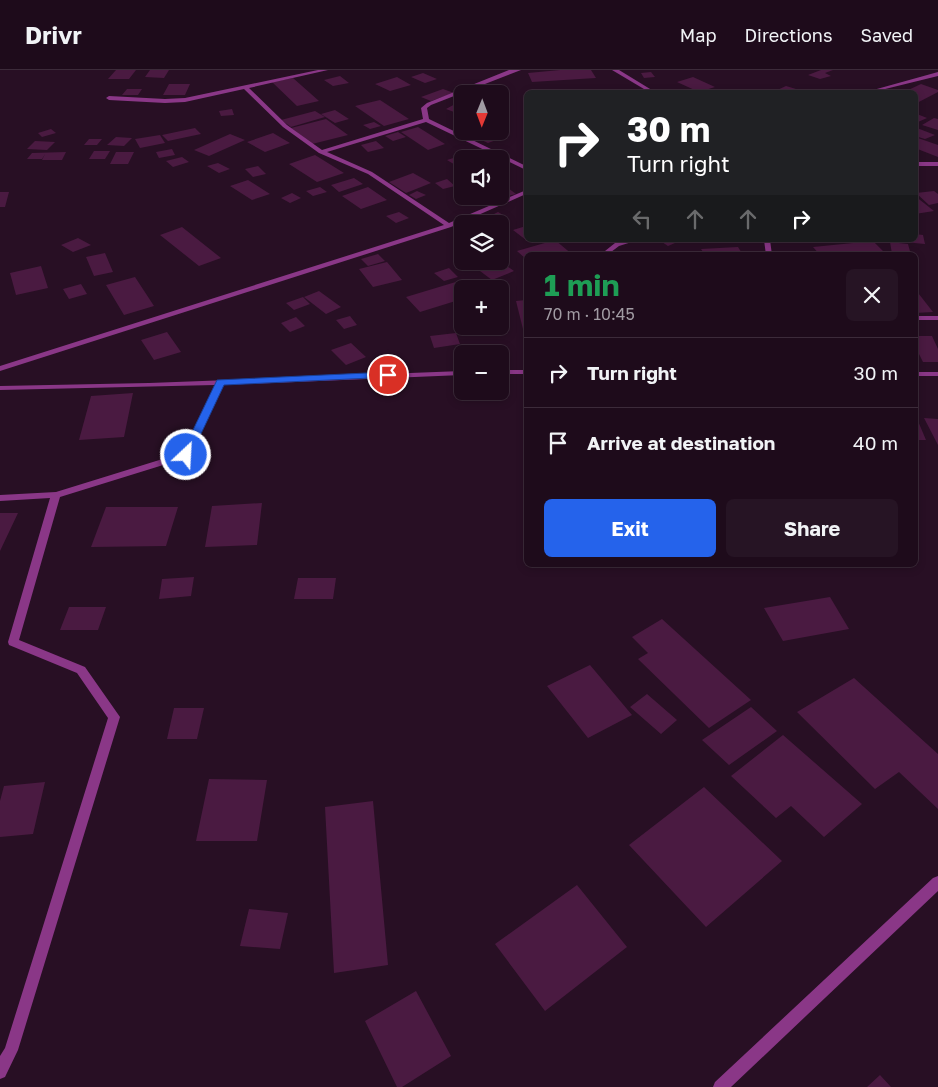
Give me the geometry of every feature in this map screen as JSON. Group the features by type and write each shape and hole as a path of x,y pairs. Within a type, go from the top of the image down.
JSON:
{"street":[{"path":"109,98 165,101 185,100 325,70"},
{"path":"426,120 424,108 429,104 511,71 518,70"},
{"path":"615,70 649,90"},
{"path":"877,90 938,74"},
{"path":"245,87 285,126 321,152 370,173 449,226"},
{"path":"321,152 426,120 524,167"},
{"path":"918,164 938,164"},
{"path":"0,370 449,226 524,193"},
{"path":"607,252 617,244 626,242"},
{"path":"918,318 938,318"},
{"path":"509,372 524,372"},
{"path":"0,388 454,373"},
{"path":"918,374 938,374"},
{"path":"0,498 56,495 186,455 220,382"},
{"path":"0,1072 11,1050 114,717 81,670 13,642 56,495"},
{"path":"720,1087 938,882"}],"building":[{"path":"116,70 136,70 129,79 108,79"},
{"path":"150,70 169,70 164,78 145,77"},
{"path":"591,70 596,78 532,82 528,73"},
{"path":"821,70 833,70 825,73 831,76 820,79 808,75"},
{"path":"651,72 655,77 644,78 641,73"},
{"path":"423,73 437,79 425,83 411,77"},
{"path":"340,76 349,83 333,86 324,80"},
{"path":"397,77 411,85 390,91 375,84"},
{"path":"693,77 715,87 705,90 695,90 677,82"},
{"path":"293,78 319,101 297,106 272,82"},
{"path":"169,84 190,84 185,95 163,95"},
{"path":"921,84 938,90 938,92 918,102 918,90 908,90"},
{"path":"786,86 799,90 777,90"},
{"path":"127,89 142,89 138,95 122,95"},
{"path":"443,89 454,93 431,101 421,97"},
{"path":"380,100 409,119 384,126 355,106"},
{"path":"454,105 454,112 446,109"},
{"path":"232,109 234,115 221,116 219,111"},
{"path":"335,110 349,119 335,123 321,114"},
{"path":"315,111 325,117 291,127 281,120"},
{"path":"918,114 927,118 918,122"},
{"path":"934,118 938,119 938,130 922,125"},
{"path":"326,119 348,135 312,144 291,128"},
{"path":"374,122 381,126 370,129 363,125"},
{"path":"418,127 445,144 428,150 401,132"},
{"path":"195,128 201,134 168,141 162,135"},
{"path":"918,128 935,135 925,139 918,137"},
{"path":"51,129 56,133 42,137 38,133"},
{"path":"398,132 406,137 393,141 385,136"},
{"path":"273,133 290,143 265,152 247,142"},
{"path":"230,134 245,140 209,156 194,150"},
{"path":"160,135 165,143 140,148 135,139"},
{"path":"116,137 132,138 124,146 107,145"},
{"path":"918,138 938,145 938,157 918,149"},
{"path":"89,139 102,139 97,145 84,145"},
{"path":"482,140 496,140 488,143"},
{"path":"35,141 55,142 47,150 27,149"},
{"path":"376,141 384,148 368,152 361,145"},
{"path":"172,149 175,155 159,158 156,152"},
{"path":"94,151 110,151 105,159 89,159"},
{"path":"66,152 62,160 42,160 45,154 42,159 27,159 32,153"},
{"path":"116,152 134,152 128,164 110,164"},
{"path":"315,155 344,173 317,182 289,164"},
{"path":"182,157 189,162 173,167 166,161"},
{"path":"454,158 454,164 447,160"},
{"path":"218,163 230,169 219,173 207,166"},
{"path":"258,166 266,174 253,177 245,169"},
{"path":"413,173 431,183 406,193 389,182"},
{"path":"354,178 363,184 339,192 331,185"},
{"path":"447,179 454,186 443,189 435,183"},
{"path":"248,180 270,194 252,200 230,186"},
{"path":"320,187 327,192 313,196 306,191"},
{"path":"368,187 387,200 361,209 342,196"},
{"path":"509,189 516,194 509,196"},
{"path":"417,191 426,195 416,199 409,195"},
{"path":"934,191 938,194 938,203 929,205 918,193"},
{"path":"0,192 9,192 5,207 0,207"},
{"path":"292,193 301,198 290,203 281,198"},
{"path":"918,198 934,211 918,214"},
{"path":"399,212 409,218 396,223 386,216"},
{"path":"498,212 503,215 492,215"},
{"path":"182,227 221,258 199,266 160,235"},
{"path":"524,227 524,238 513,230"},
{"path":"918,234 923,235 925,244 904,242 918,242"},
{"path":"78,238 91,245 73,252 61,245"},
{"path":"548,242 557,242 569,252 524,252 524,257 517,251"},
{"path":"662,242 677,242 668,246"},
{"path":"874,242 884,252 817,252 813,247"},
{"path":"890,242 908,244 910,252 892,252"},
{"path":"738,247 741,252 703,252 701,249"},
{"path":"105,253 113,272 94,276 86,257"},
{"path":"378,254 385,261 368,266 361,259"},
{"path":"387,262 402,280 373,287 359,269"},
{"path":"41,266 48,288 16,295 10,273"},
{"path":"509,267 514,271 492,280 479,270 509,270"},
{"path":"449,268 458,277 444,281 434,273"},
{"path":"135,277 154,306 124,315 106,285"},
{"path":"454,283 454,301 420,312 406,297"},
{"path":"81,284 87,294 69,299 63,289"},
{"path":"319,291 341,307 326,314 304,297"},
{"path":"918,293 933,312 918,313"},
{"path":"303,297 310,304 294,310 286,303"},
{"path":"524,300 524,329 523,329 516,301"},
{"path":"350,316 357,325 344,329 336,320"},
{"path":"296,317 305,326 290,332 281,323"},
{"path":"167,332 181,352 154,360 141,340"},
{"path":"454,333 457,335 460,344 434,348 430,336"},
{"path":"918,336 932,336 938,349 938,362 923,362 918,352"},
{"path":"351,343 366,357 346,365 331,350"},
{"path":"133,393 124,437 79,440 91,396"},
{"path":"924,418 938,419 938,445"},
{"path":"918,421 926,440 918,440"},
{"path":"262,503 257,545 205,547 212,506"},
{"path":"106,507 178,507 166,546 91,547"},
{"path":"0,513 18,513 0,551"},
{"path":"194,577 191,596 159,599 162,579"},
{"path":"298,578 336,578 333,599 294,599"},
{"path":"830,597 849,629 783,641 764,608"},
{"path":"69,607 106,607 98,630 60,630"},
{"path":"662,619 751,700 709,728 638,659 648,653 632,637"},
{"path":"590,665 632,715 588,738 547,686"},
{"path":"854,678 938,754 938,809 899,772 875,789 797,712"},
{"path":"647,694 677,720 661,734 630,707"},
{"path":"751,707 777,731 729,765 702,740"},
{"path":"174,708 204,708 197,739 167,739"},
{"path":"783,735 862,804 824,837 791,806 776,818 731,776"},
{"path":"209,779 267,780 257,841 196,841"},
{"path":"45,782 33,834 0,837 0,801 4,786"},
{"path":"704,787 782,861 706,927 629,845"},
{"path":"373,801 388,965 334,973 325,807"},
{"path":"577,885 627,947 545,1011 495,944"},
{"path":"249,909 288,913 280,949 240,946"},
{"path":"416,991 451,1056 402,1087 397,1087 365,1021"},
{"path":"880,1075 891,1087 867,1087"}],"route":[{"path":"186,455 220,382 388,375"}]}
